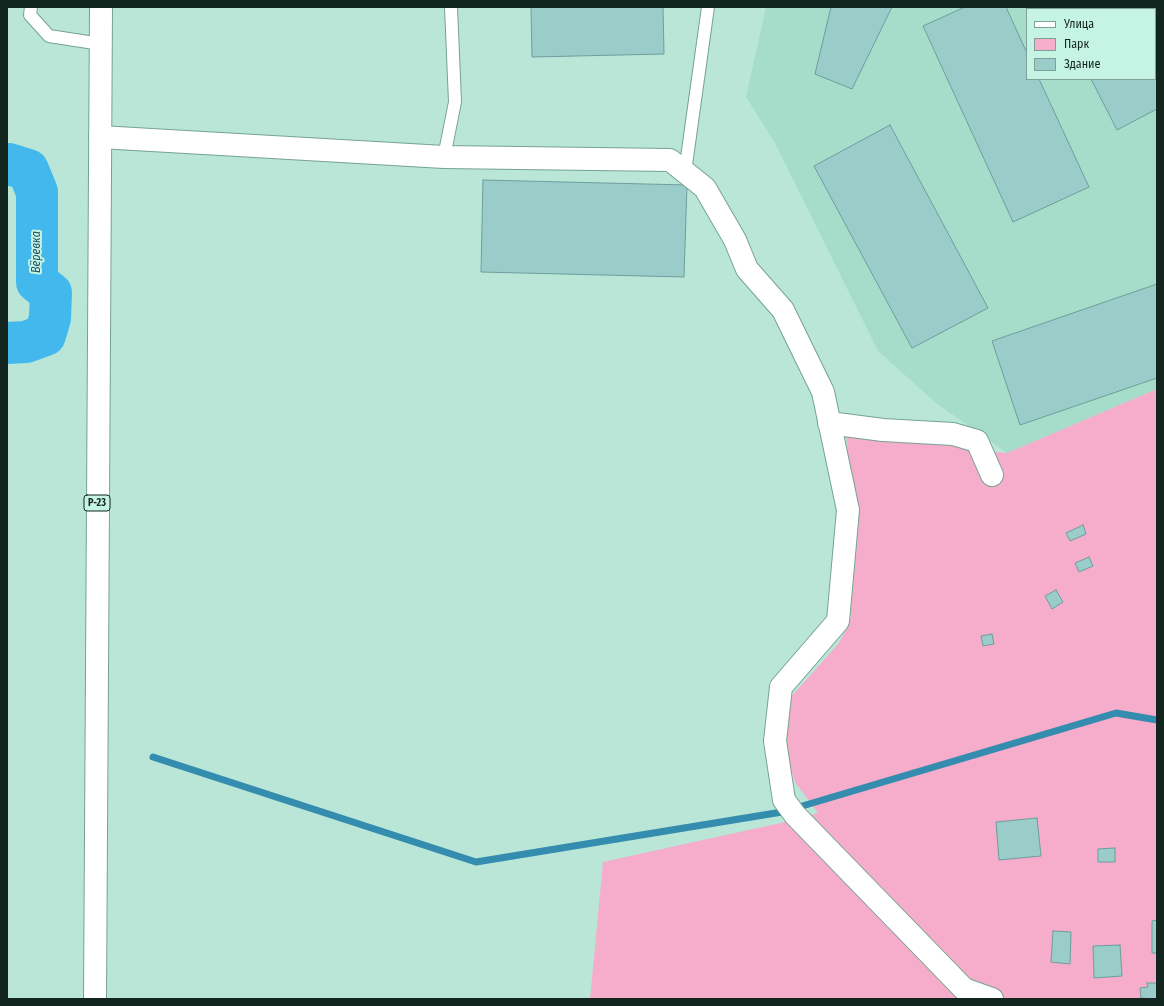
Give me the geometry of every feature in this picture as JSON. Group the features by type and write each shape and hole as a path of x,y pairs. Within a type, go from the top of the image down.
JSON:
{"street":[{"name":"Р-23","path":"95,999 96,514 101,7"},
{"path":"100,137 444,156 670,160 705,188 735,240 747,269 783,310 823,392 848,510 838,621 781,687 775,741 789,808 964,989 992,999"},
{"path":"829,423 883,430 953,434 977,441 992,475"}],"lane":[{"path":"31,7 30,16 49,36 100,44"},
{"path":"444,156 455,102 451,7"},
{"path":"685,172 708,7"}],"shaded area":[{"path":"766,7 1157,7 1157,389 1007,453 936,403 878,351 775,143 746,97"}],"green space":[{"path":"1157,389 1157,999 590,999 603,862 785,822 818,813 795,782 782,740 790,698 839,643 850,622 857,539 846,434 909,443 930,440 974,450 1007,453"}],"building":[{"path":"531,7 663,7 664,54 532,57"},
{"path":"831,7 892,7 852,89 815,74"},
{"path":"965,7 1006,7 1026,51 1026,80 1039,80 1089,187 1013,222 923,26"},
{"path":"1055,7 1148,8 1056,8"},
{"path":"1156,25 1157,109 1117,130 1092,80 1156,80"},
{"path":"890,125 988,308 912,348 814,166"},
{"path":"483,180 687,185 684,277 481,272"},
{"path":"1157,284 1157,378 1020,425 992,341"},
{"path":"1083,525 1086,534 1070,541 1066,533"},
{"path":"1089,557 1093,566 1079,572 1075,563"},
{"path":"1056,590 1063,602 1052,609 1045,596"},
{"path":"992,634 994,644 983,646 981,636"},
{"path":"1037,818 1041,856 999,860 996,822"},
{"path":"1115,848 1115,862 1098,862 1098,849"},
{"path":"1157,920 1157,953 1152,953 1152,921"},
{"path":"1053,931 1071,932 1070,964 1051,962"},
{"path":"1120,945 1122,976 1094,978 1093,946"},
{"path":"1147,983 1157,983 1157,999 1141,998 1140,988 1148,987"}],"waterway":[{"name":"Вёревка","path":"7,165 9,164 28,170 37,192 37,282 51,293 50,318 45,335 26,342 7,343"},
{"path":"153,757 476,862 782,812 1116,713 1157,720"}]}
